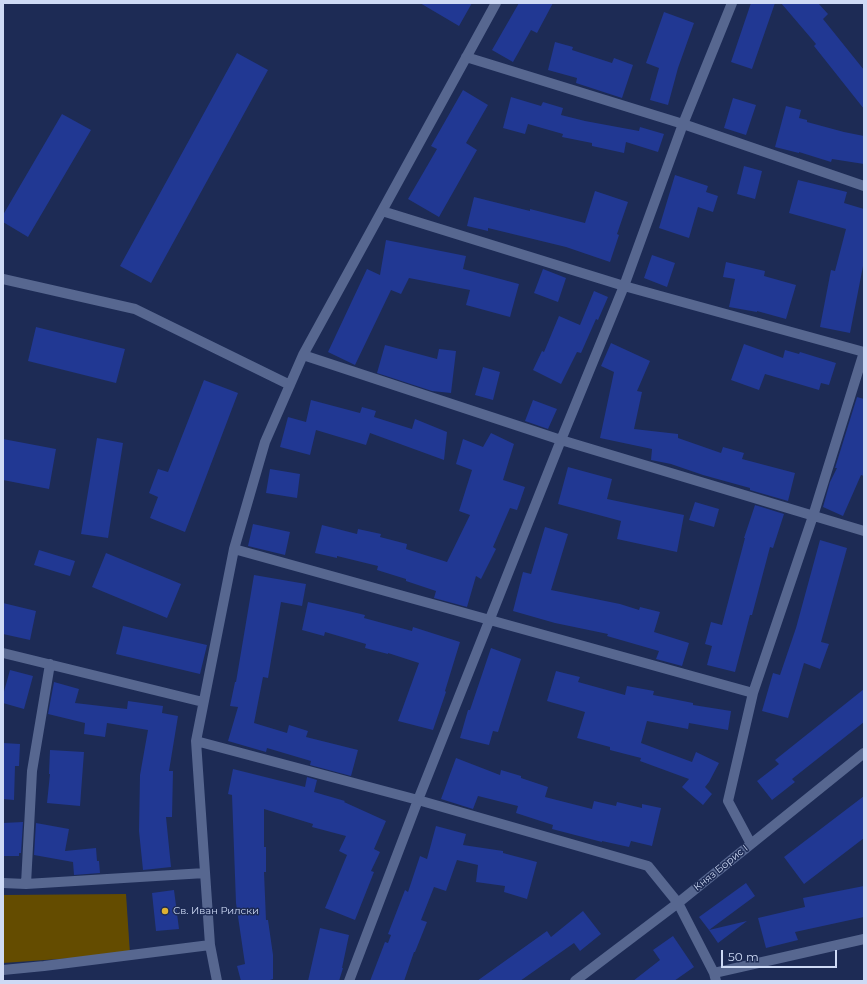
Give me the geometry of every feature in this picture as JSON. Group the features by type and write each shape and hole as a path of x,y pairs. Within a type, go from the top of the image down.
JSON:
{"street":[{"path":"217,981 210,945 196,742 234,549 265,442 303,355 496,3"},
{"path":"349,981 418,800 624,286 683,124 732,3"},
{"path":"466,57 683,124 864,186"},
{"path":"382,211 624,286 864,352 812,516 753,693 728,801 751,844"},
{"path":"3,279 135,309 290,385"},
{"path":"303,355 561,440 812,516 864,530"},
{"path":"234,549 753,693"},
{"path":"3,653 203,702"},
{"path":"26,884 32,771 50,664"},
{"path":"196,742 418,800 648,866 678,903 715,977 864,939"},
{"name":"Княз Борис I","path":"575,981 678,903 864,753"},
{"path":"3,883 26,884 205,873"},
{"path":"3,970 210,945"}],"shaded area":[{"path":"126,894 130,954 3,963 3,895"}],"building":[{"path":"420,3 472,3 459,26"},
{"path":"519,3 553,3 537,33 531,30 513,62 492,50"},
{"path":"751,3 775,3 752,69 731,62"},
{"path":"781,3 818,3 828,14 823,19 864,70 864,109 814,46 816,44"},
{"path":"664,12 694,23 678,68 668,105 650,100 659,68 646,63"},
{"path":"555,42 573,47 572,50 612,63 614,58 633,65 622,98 576,83 577,78 548,70"},
{"path":"237,53 268,70 151,283 120,266"},
{"path":"463,90 488,105 466,143 477,150 439,217 408,199 437,149 431,146"},
{"path":"511,97 541,106 543,102 563,108 561,115 585,121 639,131 640,127 664,134 658,152 626,142 624,153 592,146 592,143 562,137 563,134 528,124 525,134 503,128"},
{"path":"733,98 756,105 746,135 724,128"},
{"path":"786,106 801,110 799,118 807,120 807,122 864,136 864,164 832,159 831,162 799,152 775,147"},
{"path":"62,114 91,130 28,237 3,222 3,215"},
{"path":"744,166 762,171 755,199 737,194"},
{"path":"675,175 708,186 706,192 718,196 713,212 698,207 689,238 659,228"},
{"path":"798,180 847,192 844,203 864,209 864,261 850,333 820,327 831,270 835,271 846,229 789,213"},
{"path":"595,191 628,202 617,234 619,235 610,262 566,247 488,228 488,231 467,226 474,197 585,223"},
{"path":"386,240 466,256 463,269 519,284 510,317 466,305 470,290 409,278 401,294 391,290 355,365 328,352 367,269 380,275"},
{"path":"652,255 675,263 667,287 644,278"},
{"path":"726,262 765,271 764,276 796,285 786,319 757,311 729,307 735,279 723,277"},
{"path":"543,269 566,278 558,302 534,293"},
{"path":"594,291 608,297 598,320 596,319 581,353 577,352 561,384 533,370 542,351 544,352 559,316 580,325"},
{"path":"36,327 125,349 116,383 28,361"},
{"path":"611,343 650,361 637,391 642,392 634,429 678,434 678,438 721,453 723,447 744,453 742,459 795,473 788,501 671,464 651,460 652,449 600,438 614,372 601,366"},
{"path":"744,344 783,358 785,350 799,354 800,352 836,363 829,385 821,383 819,390 765,374 759,390 731,380"},
{"path":"385,345 437,359 439,349 456,351 451,393 432,391 377,373"},
{"path":"483,367 500,372 493,400 475,395"},
{"path":"204,380 238,393 185,532 150,518 158,497 149,493 158,469 168,472"},
{"path":"857,397 864,399 864,476 861,475 843,516 823,507 830,482 837,468 835,468"},
{"path":"311,400 360,413 362,407 376,411 374,417 412,429 415,419 447,432 444,460 370,433 366,445 316,430 310,455 280,447 288,417 306,422"},
{"path":"533,400 557,409 548,429 525,421"},
{"path":"491,433 514,444 503,480 525,487 517,510 510,508 493,547 496,549 481,579 476,576 467,607 434,598 436,591 406,581 406,579 377,570 378,566 337,556 337,558 315,553 322,525 357,534 358,529 381,534 380,537 407,544 406,549 447,562 470,515 459,511 472,470 456,464 463,439 483,447"},
{"path":"97,438 123,443 108,538 81,534"},
{"path":"3,439 56,449 49,489 3,480"},
{"path":"568,467 612,479 607,499 684,515 677,552 617,539 621,521 558,504"},
{"path":"270,469 300,474 297,498 266,493"},
{"path":"695,502 719,509 714,527 689,520"},
{"path":"755,505 784,514 773,548 770,547 735,672 707,665 712,646 705,644 711,622 722,625 744,538"},
{"path":"253,524 290,532 285,555 248,546"},
{"path":"545,527 568,534 551,590 620,604 639,610 640,607 660,612 654,632 689,643 682,666 656,659 659,651 607,636 608,634 555,623 513,611 523,572 531,574"},
{"path":"820,540 847,548 821,642 829,644 820,669 804,663 788,718 762,711 773,673 780,675 796,628"},
{"path":"39,550 75,561 70,576 34,565"},
{"path":"106,553 181,584 167,618 92,587"},
{"path":"254,575 306,584 302,606 281,602 268,678 263,677 254,723 287,733 289,725 308,731 306,737 358,750 351,776 310,765 311,761 267,748 266,752 228,741 238,707 230,706 236,682"},
{"path":"308,602 365,615 364,618 412,631 413,627 460,642 445,691 446,692 433,730 398,721 419,663 388,653 365,648 366,644 325,632 324,636 302,630"},
{"path":"3,603 36,611 30,640 3,634"},
{"path":"123,626 207,645 200,674 116,654"},
{"path":"491,648 521,659 498,732 493,731 489,745 460,738 468,710 470,710"},
{"path":"10,670 33,676 24,709 3,703 3,695"},
{"path":"556,671 580,677 578,682 625,695 627,686 654,691 653,695 693,703 693,705 731,711 728,730 689,723 688,729 647,721 641,743 692,762 696,752 719,763 705,787 712,794 703,805 682,787 689,779 640,761 641,758 610,750 610,747 577,738 585,712 547,701"},
{"path":"54,682 79,689 75,703 127,709 128,701 163,706 162,713 178,716 169,771 173,771 172,817 166,817 171,867 143,870 139,831 140,775 148,730 107,723 105,737 84,734 85,723 48,714"},
{"path":"864,689 864,722 792,779 795,782 772,800 757,781 779,764 775,760"},
{"path":"3,743 20,744 19,766 15,766 14,800 3,799"},
{"path":"50,750 84,752 80,806 47,803 50,774"},
{"path":"456,758 500,775 501,770 521,776 521,778 548,787 545,797 592,809 594,801 616,806 617,802 642,808 642,804 661,808 652,846 631,841 629,847 602,842 552,829 553,825 516,813 518,806 478,796 473,809 441,799"},
{"path":"233,769 305,787 307,777 317,780 314,792 345,801 344,802 386,821 374,849 380,852 371,871 374,872 355,920 325,908 347,855 339,851 346,836 312,827 313,824 264,809 264,847 266,847 266,872 264,872 266,920 268,920 273,955 273,979 267,981 241,981 237,966 245,964 236,903 232,795 228,794"},
{"path":"864,796 864,838 804,884 784,857"},
{"path":"23,822 21,853 19,853 19,856 3,856 3,823"},
{"path":"36,823 69,829 65,851 96,848 100,873 74,875 73,862 34,855"},
{"path":"436,826 466,834 463,845 503,851 503,853 537,862 527,899 504,892 505,886 476,882 478,865 457,860 446,891 434,887 421,920 427,922 414,952 404,981 370,981 385,942 388,943 391,935 388,934 405,890 408,892 420,856 427,859"},
{"path":"746,883 755,896 709,930 699,917"},
{"path":"864,886 864,917 795,932 798,940 766,948 758,918 805,907 803,898"},
{"name":"Св. Иван Рилски","path":"174,890 179,929 156,931 152,893"},
{"path":"583,911 601,934 580,951 574,943 520,981 477,981 547,931 551,937"},
{"path":"747,921 718,943 709,930"},
{"path":"320,928 349,935 339,981 308,981"},
{"path":"673,936 694,967 674,981 633,981 660,960 653,950"}],"place":[{"name":"Св. Иван Рилски","path":"165,911"}]}
